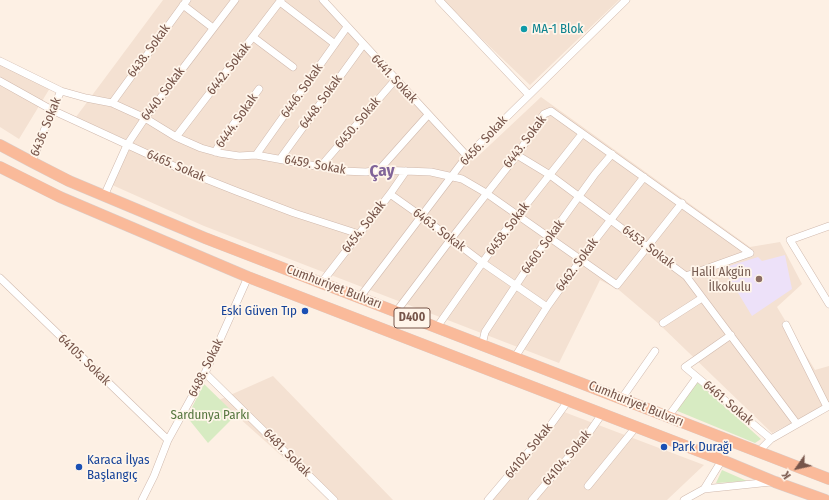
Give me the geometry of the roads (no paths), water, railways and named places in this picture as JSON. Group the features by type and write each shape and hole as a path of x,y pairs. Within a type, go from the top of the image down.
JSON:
{"highway":[{"name":"Cumhuriyet Bulvarı","path":"0,145 104,196 205,238 829,479"},
{"name":"Cumhuriyet Bulvarı","path":"0,167 60,197 248,277 722,460 775,482 826,500"}],"street":[{"name":"6440. Sokak","path":"104,196 127,145 145,118 235,0"},
{"name":"6441. Sokak","path":"322,0 467,156"},
{"path":"438,0 529,95"},
{"name":"6456. Sokak","path":"360,297 421,216 452,178 467,156 626,0"},
{"path":"281,1 335,44"},
{"name":"6442. Sokak","path":"176,137 281,1"},
{"path":"185,2 214,28"},
{"name":"6438. Sokak","path":"112,103 185,2"},
{"name":"6446. Sokak","path":"256,155 347,27"},
{"path":"253,37 293,67"},
{"name":"6448. Sokak","path":"280,159 363,45"},
{"name":"6459. Sokak","path":"0,61 61,91 112,103 145,118 176,137 201,148 215,152 239,156 256,155 343,171 366,172 380,170 431,172 452,178 462,179 486,193 617,285 648,247"},
{"name":"6450. Sokak","path":"321,166 395,80"},
{"name":"6465. Sokak","path":"0,81 52,110 127,145 236,191 294,213 359,234"},
{"name":"6444. Sokak","path":"215,152 224,137 259,89"},
{"name":"6436. Sokak","path":"32,162 61,91"},
{"name":"6443. Sokak","path":"396,312 486,193 517,155 544,114 551,111 682,203 750,253 686,276"},
{"path":"380,170 428,115"},
{"name":"6458. Sokak","path":"437,327 517,215 582,134"},
{"name":"6460. Sokak","path":"482,345 485,332 515,286 612,154"},
{"name":"6453. Sokak","path":"517,155 550,175 686,276 797,424"},
{"name":"6454. Sokak","path":"322,282 406,171"},
{"name":"6462. Sokak","path":"515,357 547,307 580,260 644,177"},
{"name":"6463. Sokak","path":"390,194 483,263 547,307"},
{"path":"648,247 682,203"},
{"path":"829,226 790,240 829,304"},
{"name":"6488. Sokak","path":"142,500 154,476 168,440 206,373 248,277"},
{"name":"64105. Sokak","path":"0,278 168,440"},
{"path":"663,323 702,298"},
{"path":"758,452 771,439 828,407 786,324"},
{"name":"6461. Sokak","path":"731,335 685,367 771,439"},
{"path":"622,398 655,351"},
{"name":"6481. Sokak","path":"206,373 334,500"},
{"path":"668,417 697,377"},
{"name":"64102. Sokak","path":"488,500 547,430 568,401"},
{"name":"64104. Sokak","path":"532,500 588,434 602,414"},
{"path":"588,486 636,428"},
{"path":"704,489 722,460"},
{"path":"684,500 704,489 775,482"}],"place":[{"name":"MA-1 Blok","path":"524,29"},
{"name":"Halil Akgün İlkokulu","path":"759,279"},
{"name":"Eski Güven Tıp","path":"305,311"},
{"name":"Park Durağı","path":"664,447"},
{"name":"Karaca İlyas Başlangıç","path":"79,467"}],"district":[{"name":"Çay","path":"382,171"}],"park label":[{"name":"Sardunya Parkı","path":"210,415"}]}
